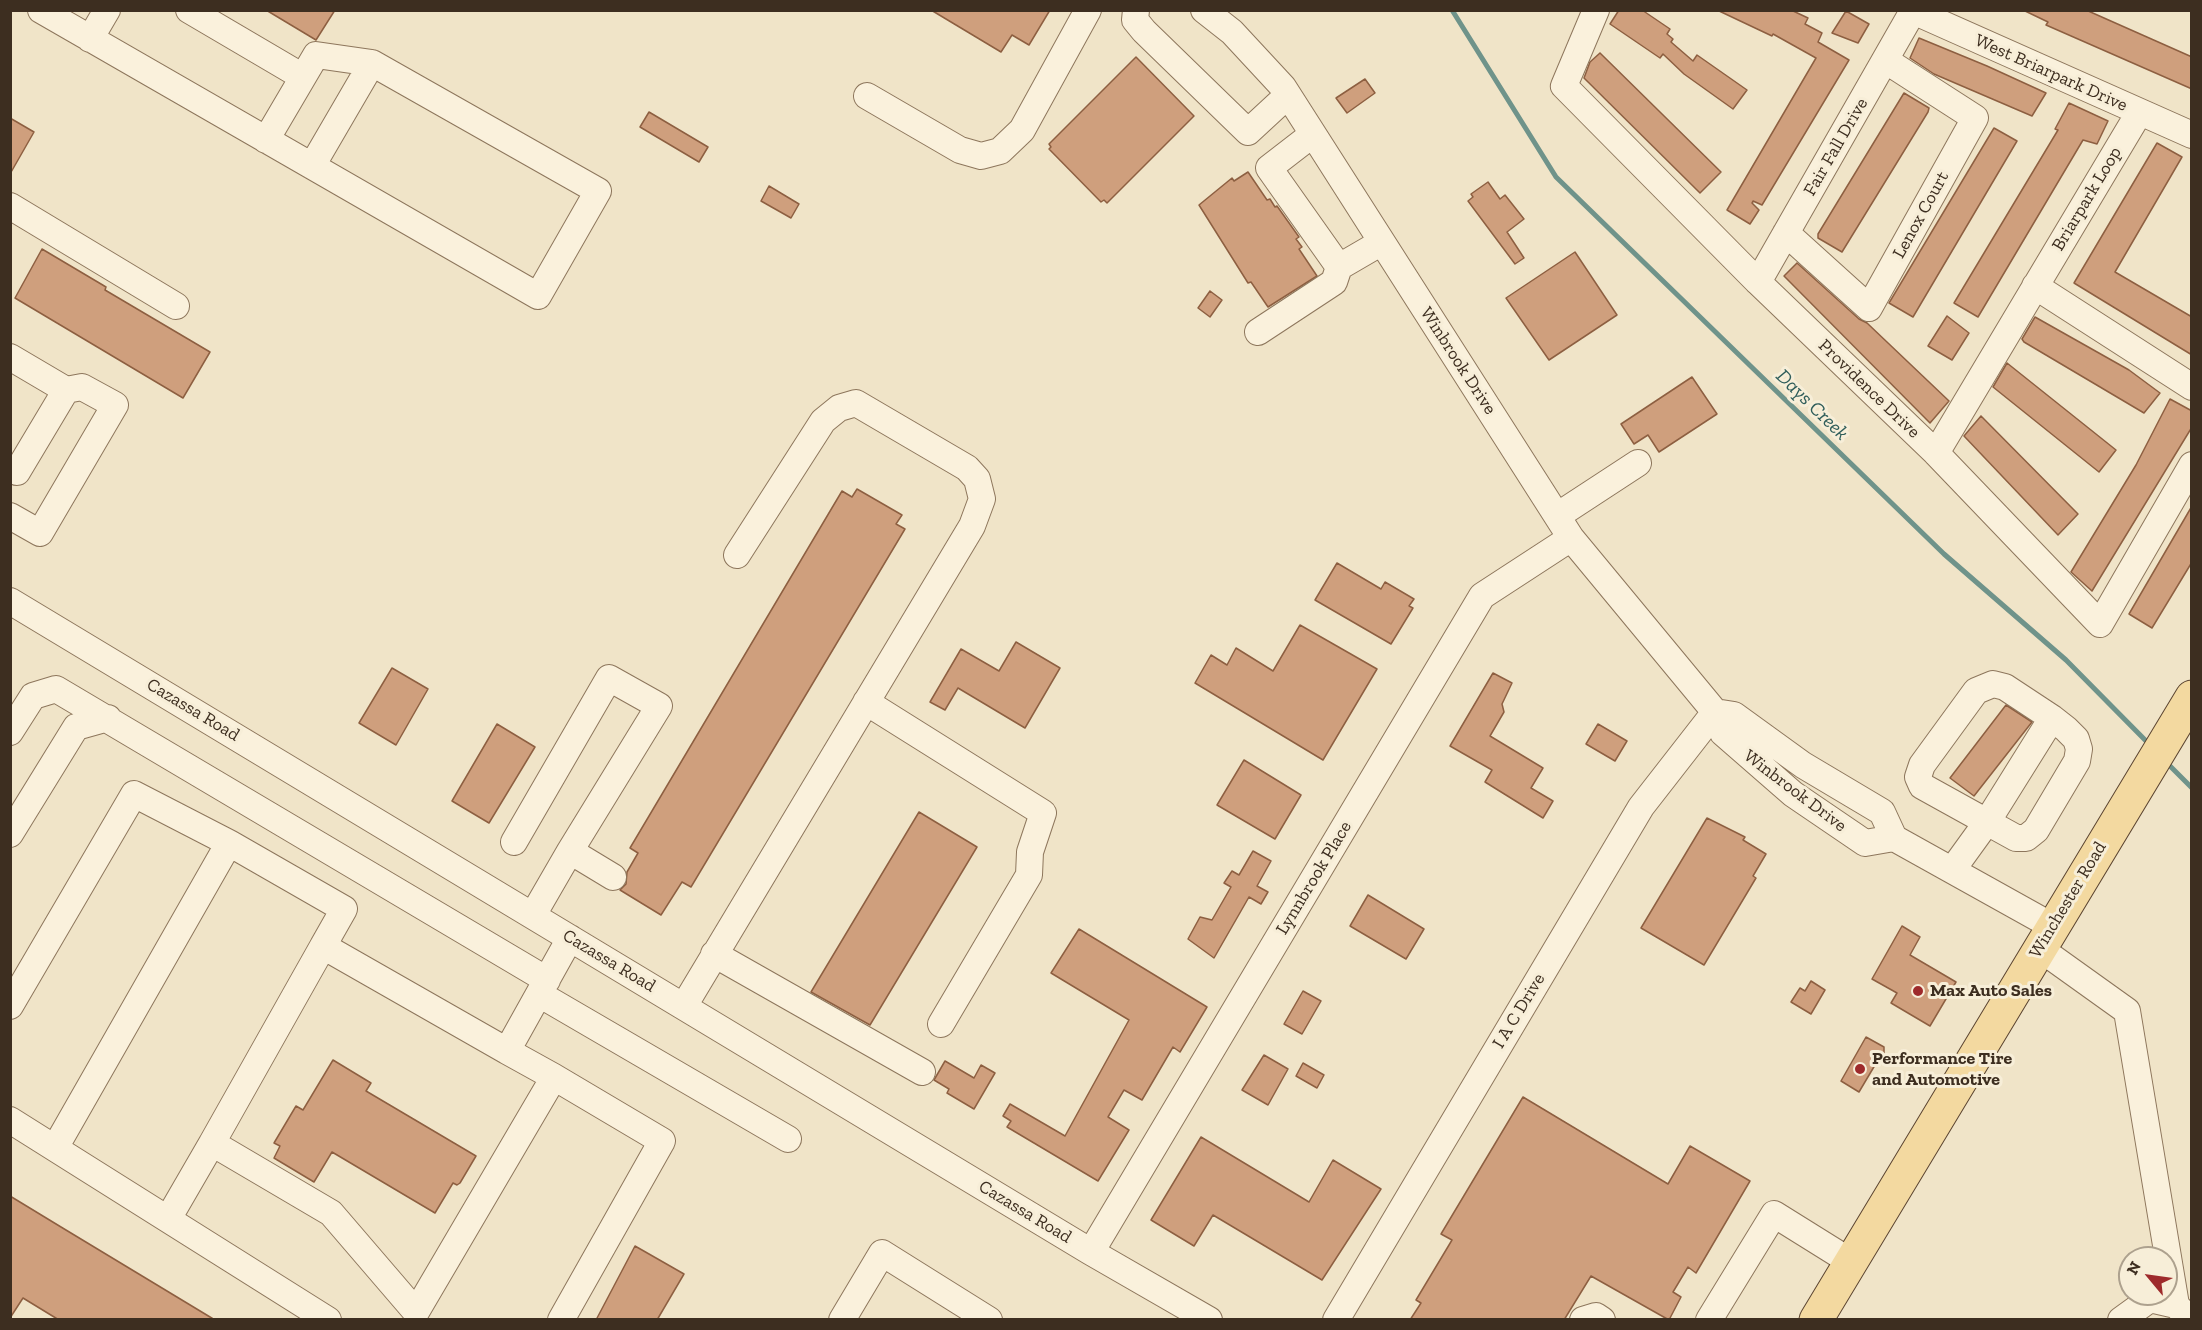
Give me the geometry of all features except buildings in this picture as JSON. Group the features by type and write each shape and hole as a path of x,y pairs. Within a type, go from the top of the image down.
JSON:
{"main road":[{"name":"Winchester Road","path":"1816,1320 2045,937 2192,698"}],"street":[{"path":"41,10 90,39 266,140 312,166 538,296 598,191 372,63 316,55 266,140"},
{"path":"90,39 107,10"},
{"path":"189,10 303,77"},
{"path":"867,96 960,150 981,156 1000,151 1022,130 1088,10"},
{"path":"1136,10 1135,20 1144,31 1248,132 1288,95"},
{"name":"Winbrook Drive","path":"1203,10 1232,32 1288,95 1571,538 1715,712 1723,733 1751,760 1838,826 1865,843 1894,838 1882,812 1803,765 1734,715 1715,712"},
{"name":"Providence Drive","path":"1596,10 1564,86 1758,282 1936,453 2100,624 2192,465"},
{"name":"Fair Fall Drive","path":"1758,282 1912,11"},
{"name":"West Briarpark Drive","path":"1912,11 2192,135"},
{"name":"Lenox Court","path":"1786,233 1869,308 1975,118 1885,60"},
{"path":"312,166 372,63"},
{"name":"Briarpark Loop","path":"1936,453 2139,113"},
{"path":"1313,134 1269,168 1340,267"},
{"path":"10,206 176,306"},
{"path":"1258,332 1334,282 1340,267 1382,242"},
{"path":"2035,286 2192,387"},
{"path":"10,357 66,390 82,387 114,405 40,533 10,516"},
{"path":"13,474 66,390"},
{"path":"684,1006 972,526 982,499 977,479 967,468 856,404 840,408 823,421 737,555"},
{"path":"1557,516 1638,463"},
{"name":"Lynnbrook Place","path":"1091,1252 1482,596 1571,538"},
{"name":"Cazassa Road","path":"10,601 1091,1252 1209,1320"},
{"path":"514,842 609,678 659,706 533,915"},
{"path":"1994,684 2005,687 2052,718 2076,739 2078,755 2077,761 2036,830 2026,838 2016,838 1988,822 1922,786 1918,777 1922,765 1976,691 1994,684"},
{"path":"10,732 33,696 56,689 108,718 788,1139"},
{"path":"866,702 1043,813 1030,852 1029,875 941,1024"},
{"name":"I A C Drive","path":"1336,1320 1641,807 1715,712"},
{"path":"10,834 76,727 108,718"},
{"path":"1953,869 1988,822 2052,718"},
{"path":"10,1006 134,794 229,843 344,909 168,1219"},
{"path":"1894,838 1953,869 2045,937 2127,1011 2183,1312"},
{"path":"55,1148 229,843"},
{"path":"570,851 613,877"},
{"path":"507,1051 570,938"},
{"path":"323,946 662,1141 561,1320"},
{"path":"714,954 922,1072"},
{"path":"212,1143 331,1213 414,1316 554,1077"},
{"path":"10,1120 328,1320"},
{"path":"1709,1320 1774,1214 1851,1262"},
{"path":"842,1320 882,1253 989,1320"},
{"path":"2121,1320 2150,1299 2183,1312"},
{"path":"1583,1320 1596,1317 1602,1320"}],"waterway":[{"name":"Days Creek","path":"1452,10 1556,177 1944,554 2066,660 2151,746"},
{"name":"Days Creek","path":"2165,761 2192,788"}],"place":[{"name":"Max Auto Sales","path":"1918,991"},
{"name":"Performance Tire and Automotive","path":"1860,1069"}]}
